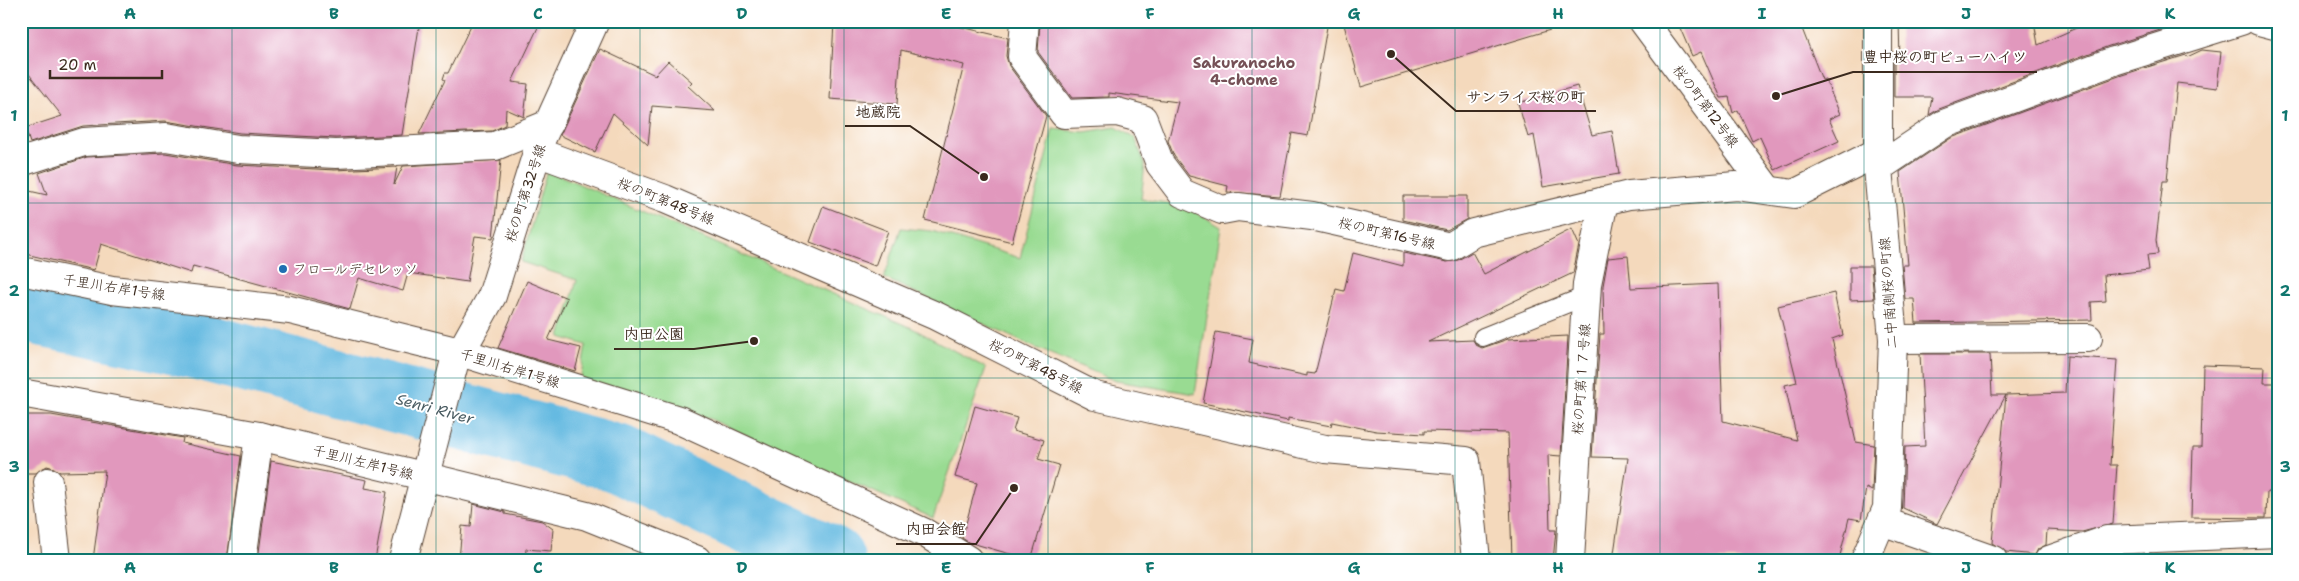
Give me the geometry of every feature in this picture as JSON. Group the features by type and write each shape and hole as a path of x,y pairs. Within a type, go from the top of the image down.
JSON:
{"street":[{"name":"桜の町第32号線","path":"403,560 457,358 492,296 537,152 595,21"},
{"name":"桜の町第16号線","path":"1025,21 1022,58 1064,114 1117,112 1143,119 1160,164 1182,193 1222,210 1238,207 1312,216 1450,247 1473,233 1629,195 1736,186 1794,194 1878,160 1944,124 2206,26 2240,21"},
{"name":"桜の町第12号線","path":"1643,21 1768,190"},
{"name":"二中南側桜の町線","path":"1865,560 1887,508 1893,339 1878,160 1878,21"},
{"path":"2259,21 2278,26"},
{"path":"21,162 84,142 166,137 238,149 336,154 495,146 549,124"},
{"name":"桜の町第48号線","path":"537,152 665,199 927,312 1095,396 1325,449 1466,461 1476,560"},
{"name":"桜の町第１７号線","path":"1570,560 1586,296 1604,201"},
{"name":"千里川右岸1号線","path":"21,271 112,290 290,310 679,420 925,533 968,560"},
{"path":"1893,339 2088,338"},
{"name":"千里川左岸1号線","path":"21,393 259,436 427,473 587,516 697,560"},
{"path":"242,560 259,436"},
{"path":"48,482 57,560"},
{"path":"1882,521 1992,560"},
{"path":"2049,560 2107,540 2278,533"}],"lane":[{"path":"1483,337 1586,296"}],"green space":[{"path":"1116,127 1135,138 1145,164 1141,199 1186,206 1221,227 1195,394 1116,381 1029,345 884,278 901,228 932,231 1020,258 1053,129 1084,132"},
{"path":"547,170 914,329 986,368 933,518 708,418 580,381 586,345 560,337 577,280 521,262"}],"building":[{"path":"21,21 328,21 370,28 371,21 420,21 402,135 336,138 240,133 165,121 83,126 30,143 25,128 62,116 21,64"},
{"path":"473,21 541,21 512,82 528,84 524,117 506,109 505,125 492,131 419,134 445,80 443,79 445,73 448,73"},
{"path":"834,21 887,21 957,26 1008,38 1006,56 1009,66 1046,116 1012,242 925,220 964,65 901,50 897,104 830,99"},
{"path":"1040,21 1328,21 1308,136 1292,133 1280,196 1227,192 1228,186 1189,176 1174,156 1168,141 1178,102 1109,93 1109,97 1072,98 1038,52"},
{"path":"1343,21 1549,21 1550,30 1361,87"},
{"path":"1677,21 1799,21 1822,80 1825,79 1840,114 1829,119 1839,141 1775,170 1760,137 1752,141 1738,110 1733,113 1729,97 1721,98 1701,52 1692,56"},
{"path":"1899,21 2034,21 2038,45 2092,21 2174,21 2176,25 2109,46 1939,109 1929,115 1932,97 1894,97 1894,61 1900,61"},
{"path":"600,49 655,75 668,61 692,82 688,86 715,111 652,106 648,145 613,113 595,152 560,135"},
{"path":"2202,50 2221,52 2217,88 2177,83 2167,181 2163,181 2156,240 2158,254 2147,255 2149,270 2104,275 2106,301 2091,302 2092,320 1916,323 1914,299 1905,299 1902,265 1908,265 1900,172 1951,138 2119,76 2186,55 2187,57"},
{"path":"1577,86 1592,135 1612,131 1619,174 1543,187 1534,135 1528,137 1518,103"},
{"path":"165,153 237,165 335,170 397,167 394,185 403,166 501,160 493,238 475,236 467,282 408,273 403,291 359,278 350,309 193,266 191,273 101,244 94,270 21,253 21,207 25,190 47,195 39,173 87,157"},
{"path":"1403,196 1467,196 1467,219 1447,230 1403,220"},
{"path":"823,206 888,231 875,266 810,242"},
{"path":"1572,229 1579,245 1573,273 1428,342 1473,340 1476,345 1482,348 1508,339 1568,336 1561,456 1548,455 1550,530 1556,530 1553,560 1512,560 1508,433 1424,431 1424,434 1376,431 1332,422 1331,426 1288,418 1288,421 1203,403 1216,332 1253,339 1249,363 1307,376 1307,373 1315,374 1336,289 1344,291 1353,253 1403,266 1403,253 1447,262 1458,260 1472,252 1484,274"},
{"path":"1628,256 1631,288 1718,284 1723,421 1797,440 1785,385 1797,382 1778,306 1834,293 1843,335 1832,339 1856,442 1874,445 1872,491 1866,488 1861,520 1849,518 1839,560 1613,560 1628,458 1592,457 1600,334 1604,334 1603,286 1608,258"},
{"path":"1850,266 1871,266 1874,299 1850,300"},
{"path":"527,281 567,298 548,340 581,348 575,371 498,348"},
{"path":"1920,354 1990,354 1992,395 2006,395 1937,524 1903,508 1905,447 1925,446"},
{"path":"2067,356 2117,360 2110,465 2117,465 2113,524 2082,532 2047,530 2046,545 2038,549 2035,555 2006,552 1992,543 2006,395 2065,393"},
{"path":"2203,365 2265,367 2264,383 2278,383 2278,492 2267,492 2266,518 2191,517 2193,447 2201,447"},
{"path":"975,406 1017,418 1013,431 1044,440 1038,459 1059,465 1031,560 968,542 962,538 977,483 955,477"},
{"path":"21,415 51,415 183,438 182,443 241,456 227,560 93,560 105,471 60,472 47,466 36,473 21,473"},
{"path":"271,461 367,480 365,488 387,492 375,560 258,560"},
{"path":"473,504 505,512 505,514 542,521 553,529 551,551 526,549 525,560 459,560 462,526 471,527"}],"waterway":[{"name":"Senri River","path":"21,308 187,343 617,458 831,560"}],"place":[{"name":"サンライズ桜の町","path":"1391,54"},
{"name":"豊中桜の町ビューハイツ","path":"1776,96"},
{"name":"地蔵院","path":"984,177"},
{"name":"フロールデセレッソ","path":"283,269"},
{"name":"内田公園","path":"754,341"},
{"name":"内田会館","path":"1014,488"}],"district":[{"name":"Sakuranocho 4-chome","path":"1244,72"}]}
